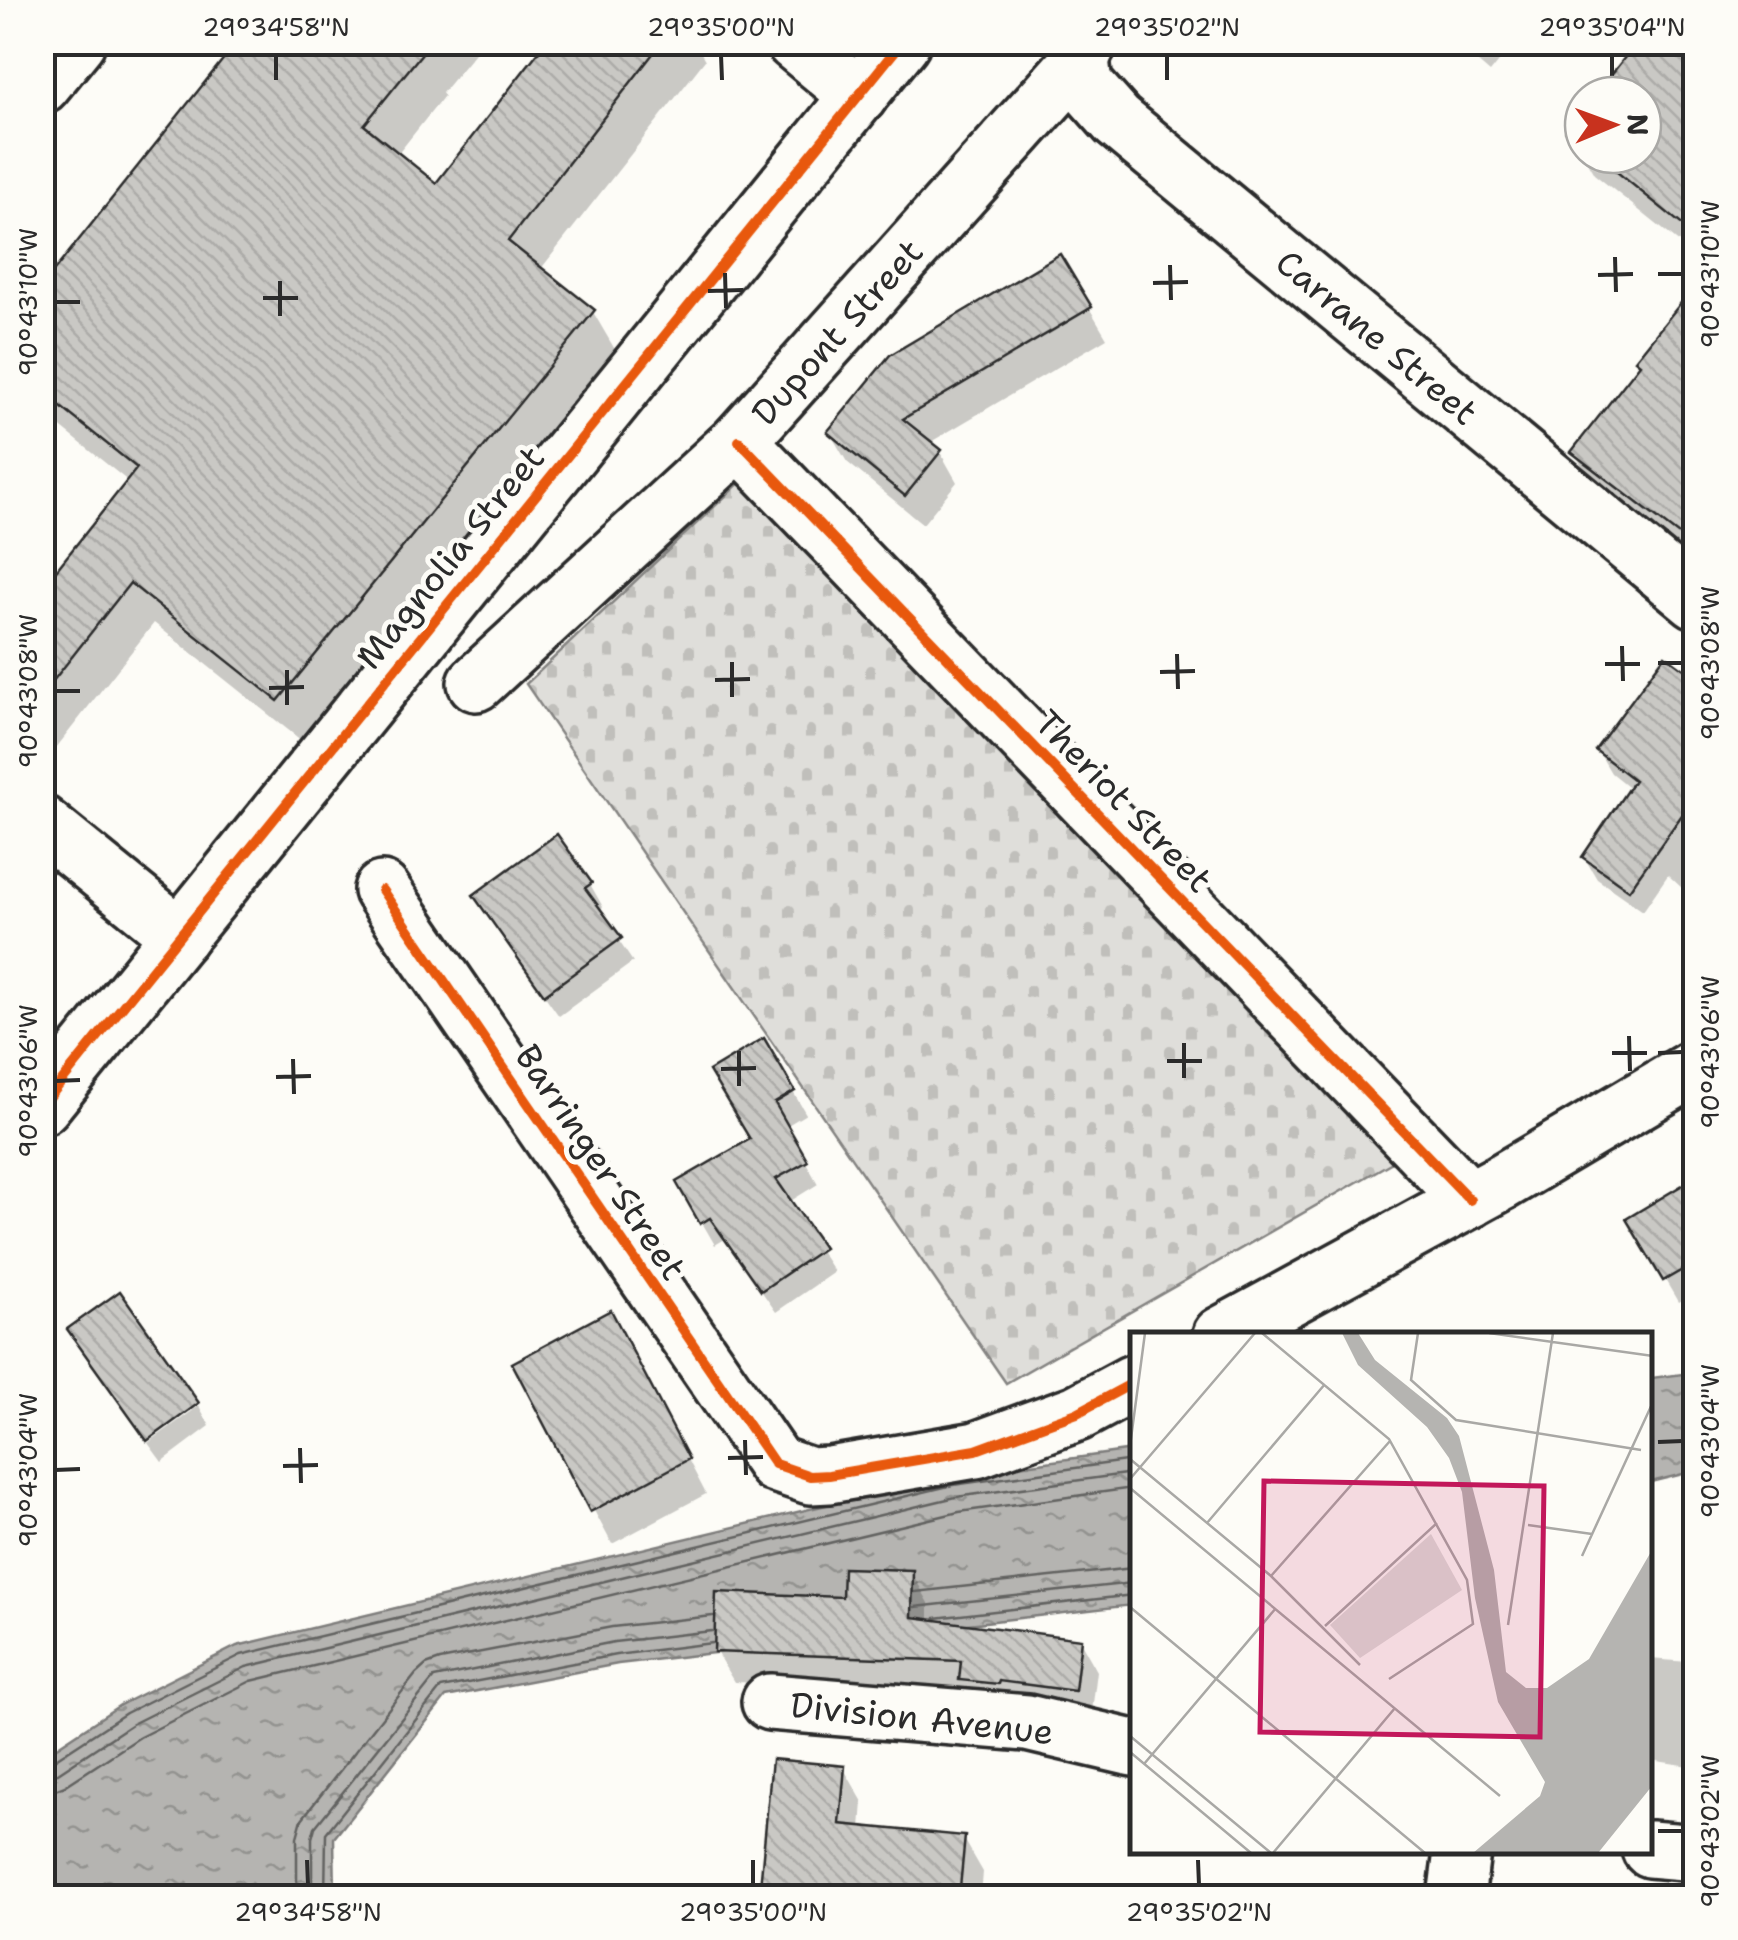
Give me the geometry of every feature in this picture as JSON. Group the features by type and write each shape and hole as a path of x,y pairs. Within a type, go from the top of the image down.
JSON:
{"street":[{"path":"42,85 77,42"},
{"path":"794,42 859,96"},
{"name":"Magnolia Street","path":"42,1106 902,42"},
{"name":"Dupont Street","path":"476,683 739,441 1085,51"},
{"name":"Carrane Street","path":"1085,51 1084,84 1116,121 1696,600"},
{"name":"Theriot Street","path":"739,441 1470,1200"},
{"path":"42,824 180,936"},
{"name":"Barringer Street","path":"382,890 775,1464 810,1476 829,1475 976,1450 1077,1413 1130,1385"},
{"path":"1227,1332 1470,1200 1696,1066"},
{"name":"Division Avenue","path":"770,1702 1027,1723 1130,1747"},
{"path":"1653,1849 1696,1854"},
{"path":"1456,1898 1462,1855"}],"green space":[{"path":"748,475 1394,1161 1006,1383 526,684"}],"water":[{"path":"1695,1369 1695,1471 1653,1482 1653,1378"},
{"path":"1130,1450 1130,1605 618,1664 446,1697 334,1838 335,1897 43,1898 43,1756 120,1705 237,1646 952,1475"}],"building":[{"path":"237,42 431,42 364,125 436,183 546,42 662,42 508,241 595,310 278,701 130,583 42,695 42,588 137,468 42,392 42,286"},
{"path":"1637,42 1696,42 1696,236 1621,175 1663,175 1663,75 1611,75"},
{"path":"1060,254 1092,307 903,419 942,450 905,496 827,432 890,355"},
{"path":"1696,284 1696,548 1571,452 1640,364 1635,360"},
{"path":"1665,655 1696,678 1696,795 1629,890 1582,857 1634,780 1595,750"},
{"path":"557,834 592,883 585,888 622,938 544,995 473,895"},
{"path":"764,1038 795,1091 775,1103 808,1161 776,1179 824,1248 761,1291 710,1218 700,1224 676,1182 750,1139 709,1071"},
{"path":"1696,1177 1696,1262 1663,1281 1626,1219"},
{"path":"120,1291 199,1403 147,1441 67,1329"},
{"path":"611,1310 689,1459 590,1512 512,1363"},
{"path":"843,1568 913,1570 912,1617 1081,1639 1075,1691 959,1680 961,1661 714,1652 716,1592 842,1597"},
{"path":"772,1759 845,1766 840,1824 965,1836 959,1898 759,1898"}],"cycle path":[{"path":"42,1106 902,42"},
{"path":"739,441 1470,1200"},
{"path":"382,890 775,1464 810,1476 829,1475 976,1450 1077,1413 1130,1385"}]}
